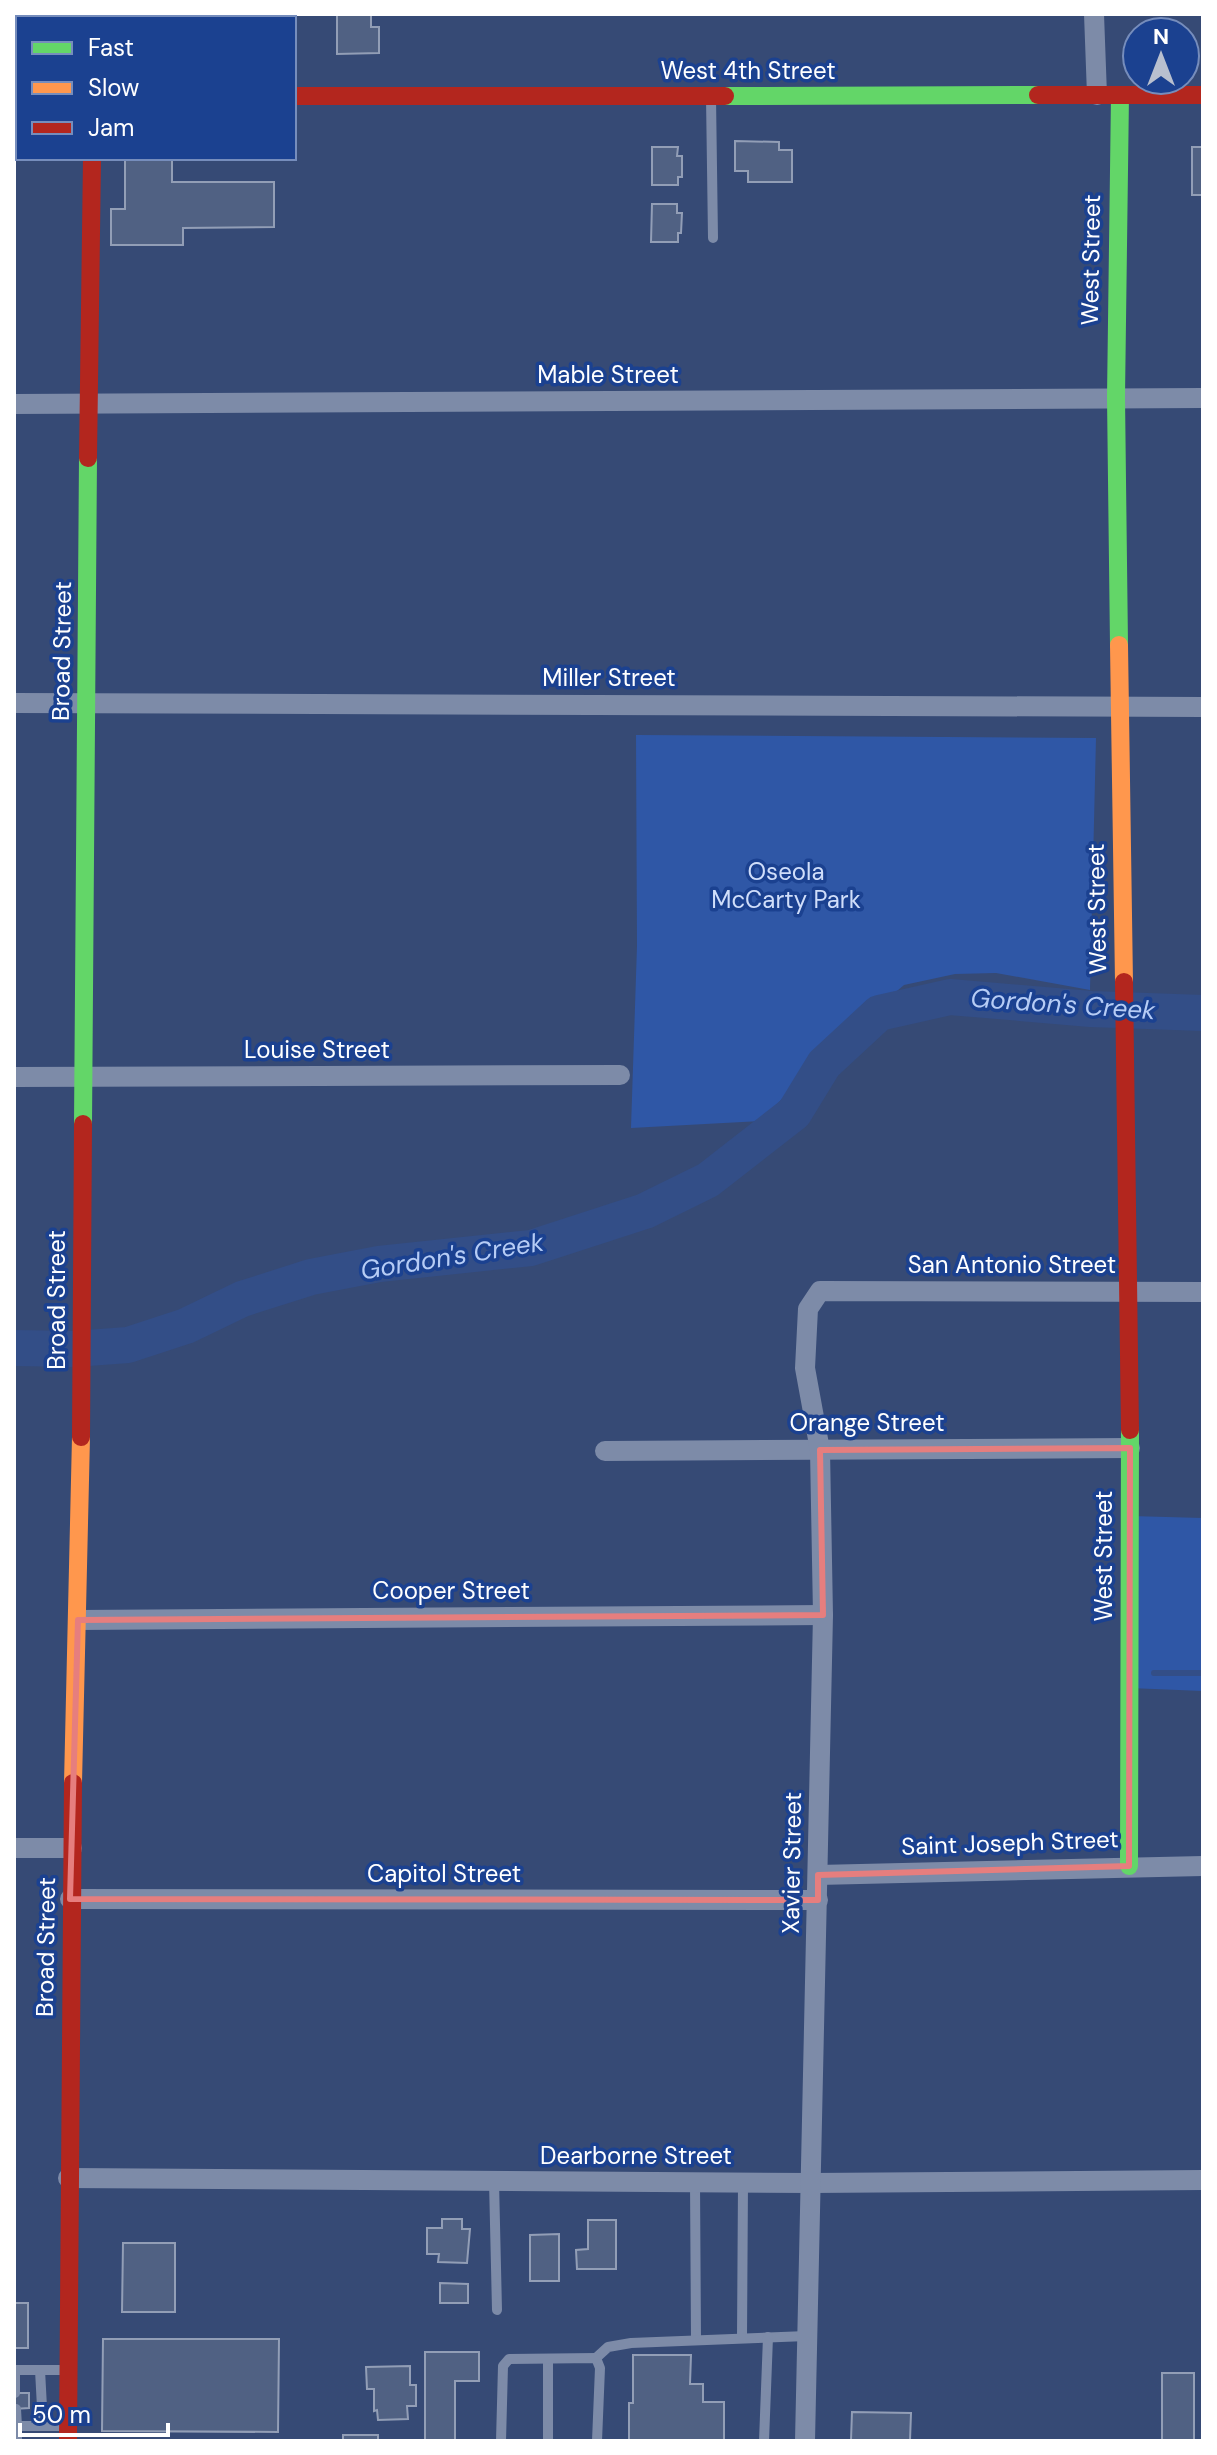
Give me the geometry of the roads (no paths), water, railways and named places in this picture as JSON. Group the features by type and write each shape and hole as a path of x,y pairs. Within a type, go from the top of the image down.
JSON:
{"street":[{"path":"1094,14 1097,95"},
{"name":"West Street","path":"1120,95 1116,397 1130,1448 1129,1866"},
{"name":"West 4th Street","path":"296,96 1203,95"},
{"name":"Broad Street","path":"68,2433 70,1899 82,1394 85,702 92,160"},
{"name":"Mable Street","path":"14,404 1203,398"},
{"name":"Miller Street","path":"14,703 1203,707"},
{"name":"Louise Street","path":"14,1077 620,1075"},
{"name":"San Antonio Street","path":"820,1291 1203,1292"},
{"name":"Xavier Street","path":"805,2441 823,1615 820,1450 805,1368 808,1309 820,1291"},
{"name":"Orange Street","path":"605,1451 1130,1448"},
{"name":"Cooper Street","path":"78,1620 823,1615"},
{"path":"14,1848 72,1848"},
{"name":"Saint Joseph Street","path":"818,1875 1203,1866"},
{"name":"Capitol Street","path":"70,1899 818,1900"},
{"name":"Dearborne Street","path":"68,2178 743,2183 1203,2180"}],"lane":[{"path":"711,95 713,238"},
{"path":"494,2181 497,2310"},
{"path":"695,2182 696,2339"},
{"path":"742,2338 743,2183"},
{"path":"597,2441 598,2363 608,2347 696,2339 807,2336"},
{"path":"764,2441 768,2337"},
{"path":"501,2441 503,2366 509,2359 598,2363"},
{"path":"548,2359 548,2441"},
{"path":"15,2393 15,2370 68,2370"},
{"path":"40,2370 43,2426"},
{"path":"16,2409 17,2441"},
{"path":"16,2426 43,2426 68,2433"}],"waterway":[{"name":"Gordon's Creek","path":"14,1348 74,1349 128,1345 186,1326 242,1299 311,1277 379,1264 531,1248 645,1211 708,1180 794,1113 824,1064 879,1013 950,997 1091,1009 1203,1013"},
{"path":"1154,1673 1203,1673"}],"park label":[{"name":"Oseola McCarty Park","path":"786,886"}]}
